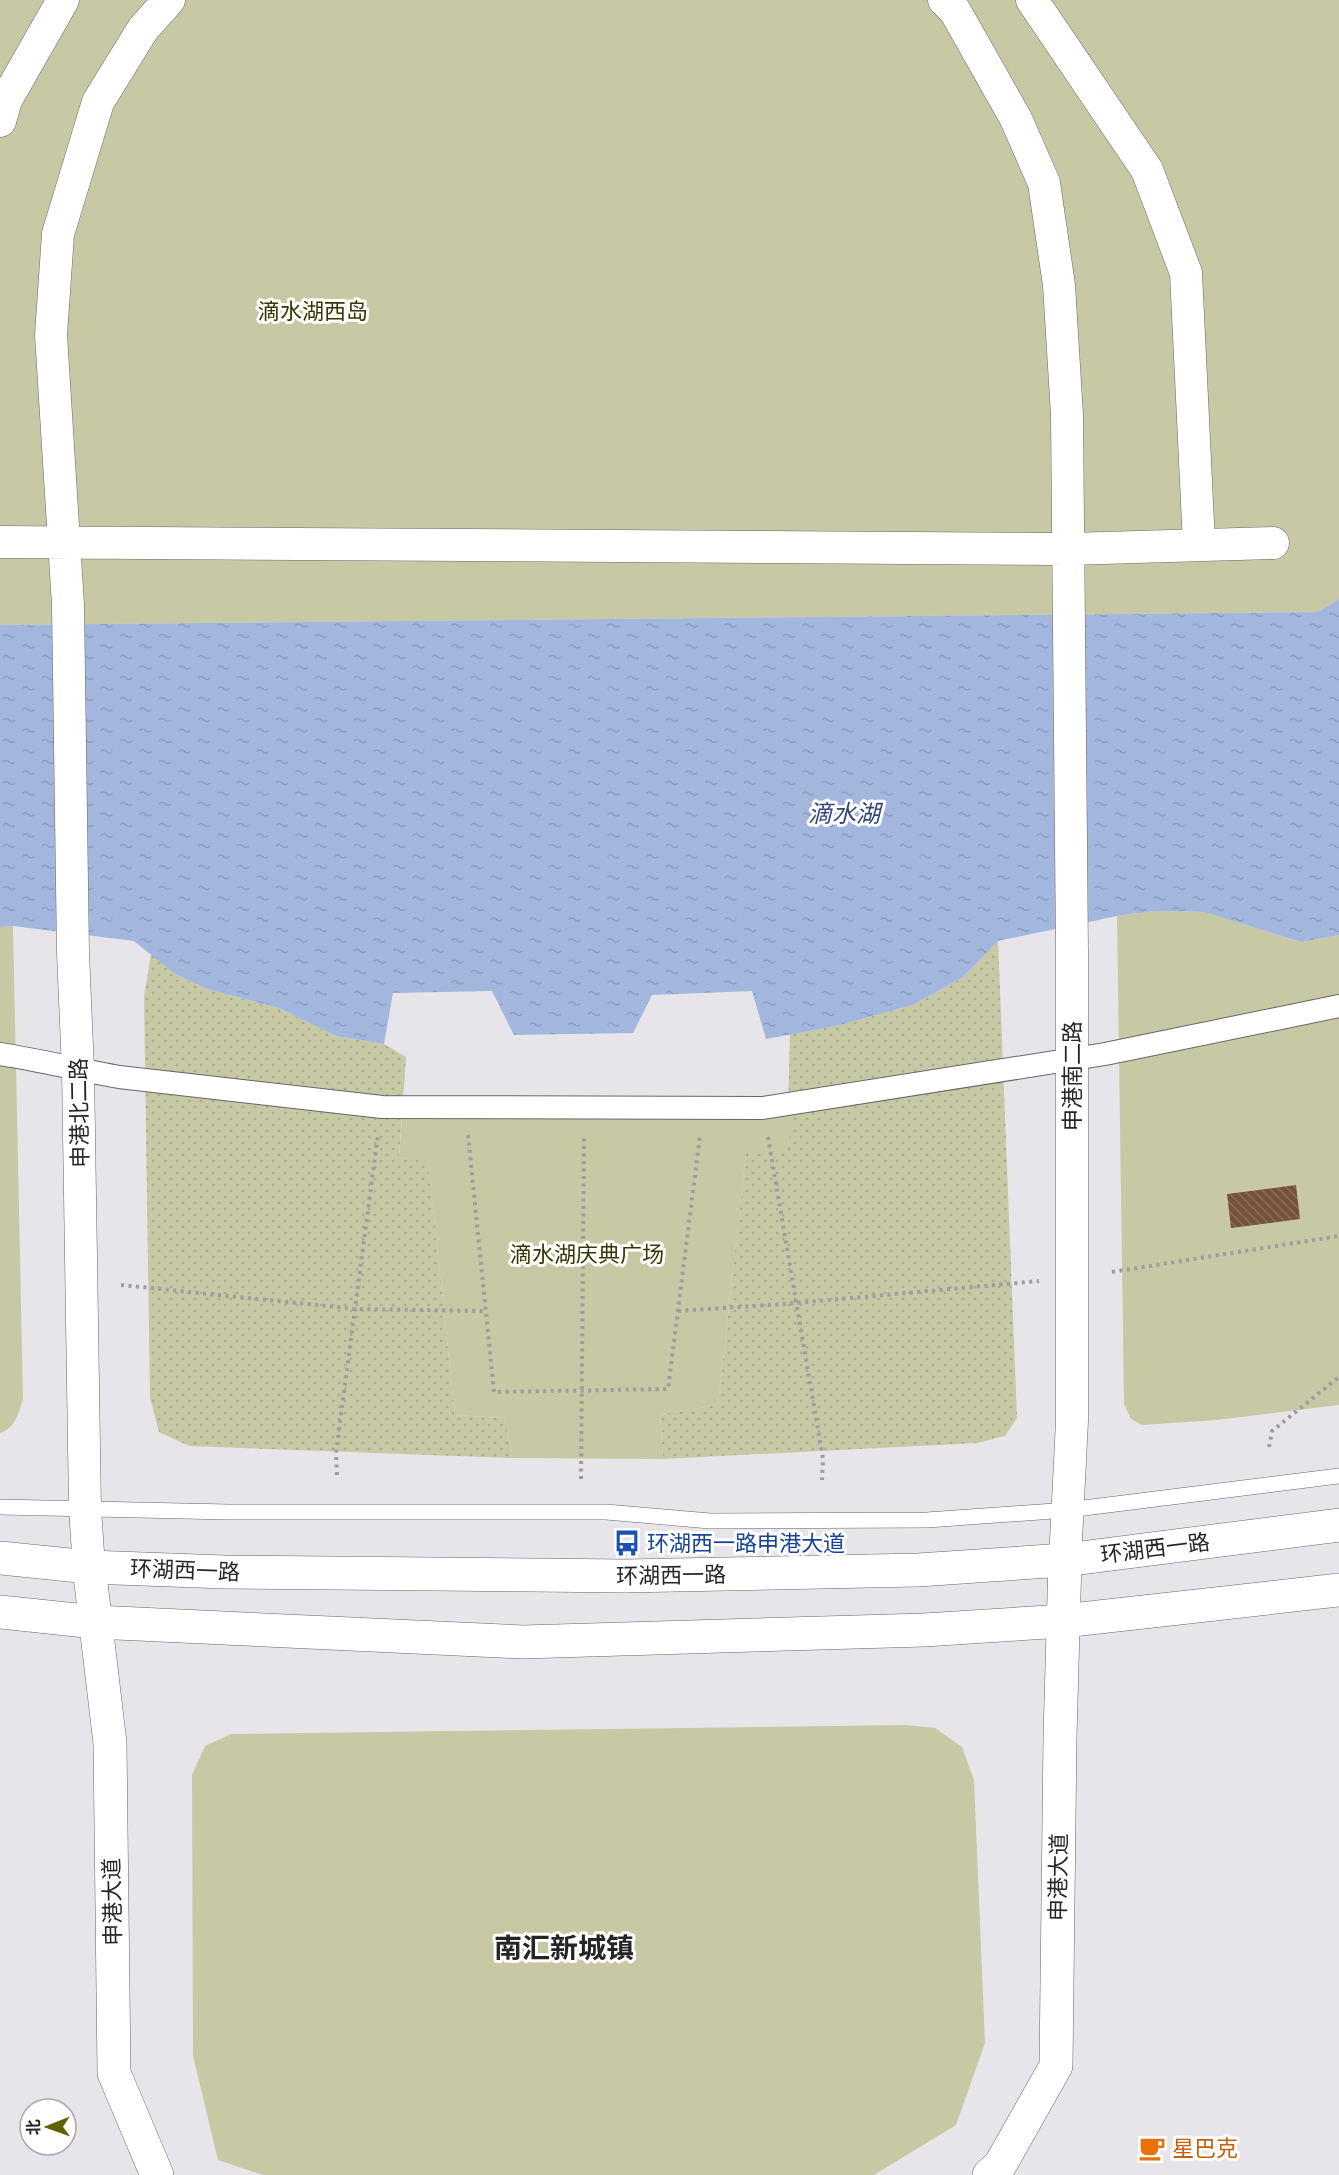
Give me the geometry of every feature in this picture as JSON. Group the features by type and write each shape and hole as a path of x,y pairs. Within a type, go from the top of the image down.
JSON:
{"main road":[{"name":"环湖西一路","path":"0,1558 89,1568 225,1572 625,1576 918,1570 1065,1560 1339,1525"},
{"name":"申港大道","path":"989,2175 1000,2165 1056,2066 1065,1560"},
{"name":"申港北二路","path":"89,1568 95,1622"},
{"path":"0,1612 95,1622 524,1642 924,1630 1063,1621 1339,1590"},
{"name":"申港大道","path":"95,1622 110,1743 114,2073 157,2175"}],"street":[{"path":"0,121 6,100 63,0"},
{"name":"申港北二路","path":"89,1568 85,1509 68,605 51,334 58,234 98,102 143,29 169,0"},
{"name":"申港南二路","path":"944,0 955,11 1016,119 1044,183 1060,309 1067,414 1072,951 1072,1421 1065,1560"},
{"path":"1032,0 1148,170 1186,273 1199,544"},
{"path":"0,542 1069,549 1273,543"},
{"path":"0,1054 119,1077 382,1107 763,1108 1072,1060 1339,1006"}],"lane":[{"path":"0,1507 229,1512 606,1512 710,1521 927,1520 1068,1509 1339,1476"}],"path":[{"path":"337,1475 336,1452 382,1107"},
{"path":"465,1107 494,1392 668,1389 703,1108"},
{"path":"581,1479 585,1108"},
{"path":"763,1108 823,1459 822,1480"},
{"path":"1112,1272 1339,1236"},
{"path":"678,1311 1041,1281"},
{"path":"121,1285 356,1309 486,1311"},
{"path":"1269,1447 1272,1431 1339,1377"}],"green space":[{"name":"滴水湖西岛","path":"0,0 1339,0 1339,599 1318,612 0,625"},
{"path":"1155,911 1204,912 1301,942 1339,935 1339,1405 1217,1420 1142,1425 1131,1419 1124,1404 1117,916"},
{"path":"13,926 23,1399 13,1424 0,1433 0,927"},
{"path":"998,941 1017,1418 1005,1436 977,1443 663,1459 660,1414 718,1405 746,1153 787,1152 790,1034 836,1026 913,1005 963,977"},
{"path":"151,954 175,974 207,989 279,1008 336,1036 384,1044 406,1057 399,1158 428,1160 455,1415 505,1418 512,1458 189,1446 159,1432 150,1398 144,997"},
{"name":"滴水湖庆典广场","path":"794,1103 787,1153 746,1154 718,1405 660,1414 663,1459 512,1458 505,1418 455,1415 428,1161 399,1158 403,1107"},
{"path":"905,1725 935,1728 962,1747 974,1780 985,2043 956,2125 874,2175 263,2175 218,2160 193,2056 192,1775 205,1746 231,1734"}],"water":[{"name":"滴水湖","path":"1339,599 1339,935 1301,942 1204,912 1155,911 1117,916 998,941 963,977 913,1005 836,1026 766,1039 752,991 652,995 633,1033 514,1035 492,991 393,993 384,1044 336,1036 279,1008 207,989 175,974 134,941 13,926 0,927 0,625 1318,612"}],"building":[{"path":"1296,1185 1300,1219 1231,1228 1227,1194"}],"place":[{"name":"环湖西一路申港大道","path":"627,1543"},
{"name":"星巴克","path":"1152,2148"}],"district":[{"name":"南汇新城镇","path":"564,1948"}]}
